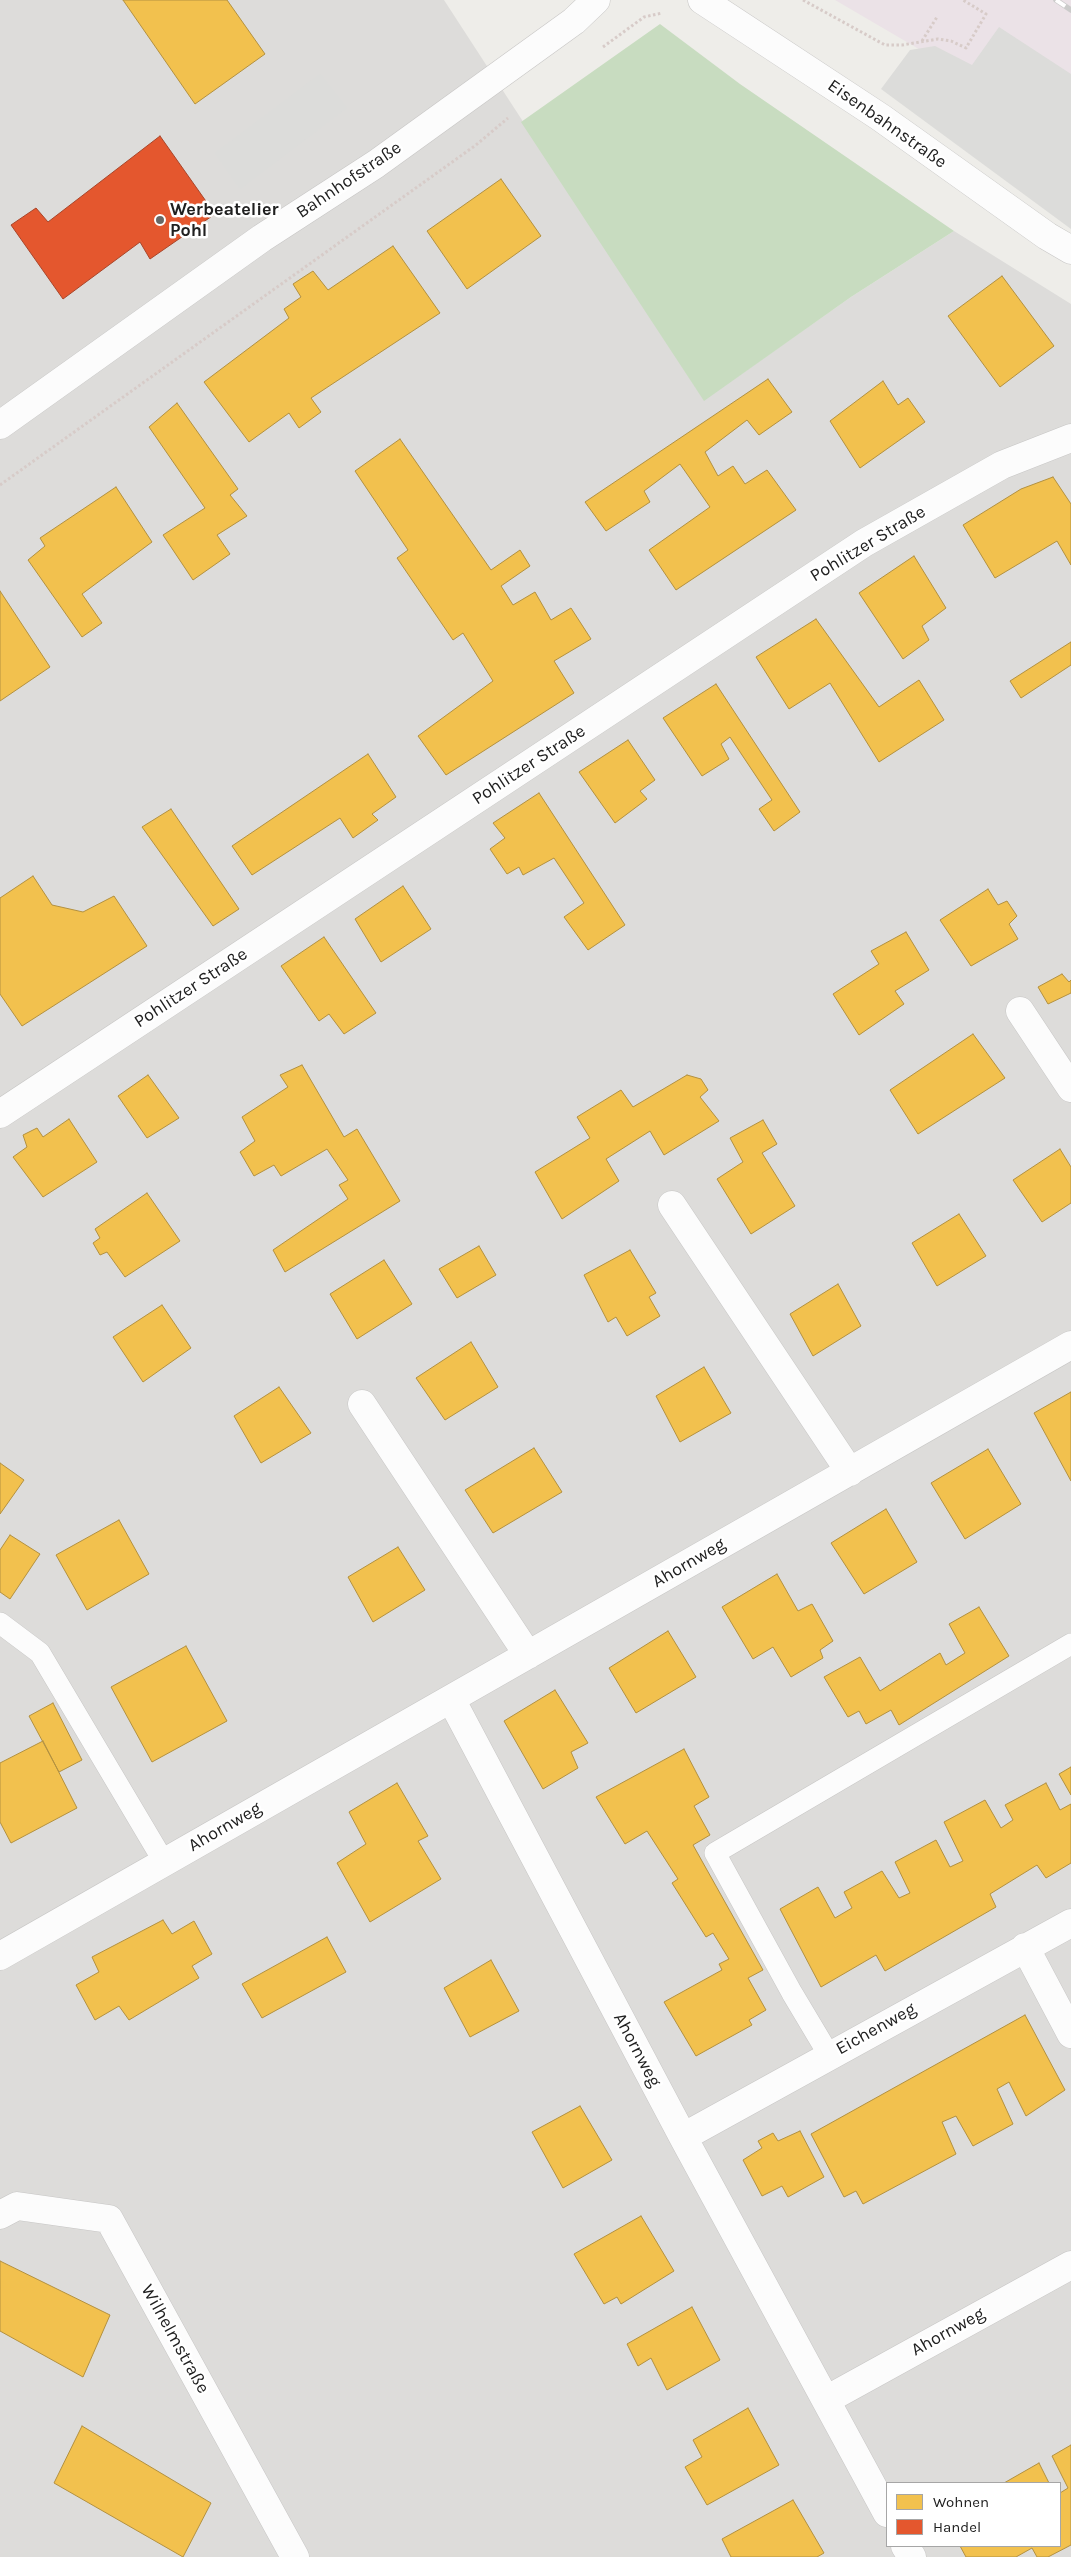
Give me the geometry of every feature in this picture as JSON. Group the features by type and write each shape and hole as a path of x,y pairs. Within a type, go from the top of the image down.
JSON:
{"street":[{"name":"Bahnhofstraße","path":"0,425 262,238 392,152 574,21 596,0"},
{"name":"Eisenbahnstraße","path":"702,0 880,117 1046,236 1071,250"},
{"name":"Pohlitzer Straße","path":"0,1114 864,543 1002,466 1071,438"},
{"path":"1020,1011 1071,1088"},
{"path":"672,1205 850,1472"},
{"name":"Ahornweg","path":"0,1956 1071,1345"},
{"path":"362,1404 528,1655"},
{"name":"Ahornweg","path":"451,1699 683,2137 886,2510"},
{"name":"Eichenweg","path":"683,2137 1071,1923"},
{"path":"1025,1948 1071,2034"},
{"name":"Wilhelmstraße","path":"0,2215 17,2206 109,2219 295,2557"},
{"name":"Ahornweg","path":"826,2400 1071,2264"}],"lane":[{"path":"0,1623 40,1653 164,1862"},
{"path":"829,2055 792,1993 715,1853 1071,1644"}],"path":[{"path":"803,0 885,44 902,45 938,39 951,41 966,48 986,14 963,0"},
{"path":"598,51 644,18 662,13"},
{"path":"922,41 937,18"},
{"path":"0,485 476,145 514,113"}],"shaded area":[{"path":"0,0 444,0 704,400 851,297 954,231 1071,304 1071,2557 0,2557"},
{"path":"835,0 1071,0 1071,138"},
{"path":"999,27 1071,74 1071,229 881,89 910,50 935,46 972,65"},
{"path":"320,74 347,108 240,189 215,153"}],"green space":[{"path":"660,24 740,84 954,231 851,297 704,401 521,122"}],"building: Wohnen":[{"path":"123,0 227,0 265,54 195,104"},
{"path":"501,179 541,236 467,289 427,231"},
{"path":"393,246 440,313 311,398 321,412 299,428 289,413 249,442 204,382 289,318 284,309 301,297 293,284 313,271 328,290"},
{"path":"1002,276 1054,346 1000,387 948,316"},
{"path":"768,379 792,412 759,435 747,420 705,452 718,476 733,466 745,484 767,470 796,510 676,590 649,550 710,507 680,464 644,491 650,502 606,531 585,502"},
{"path":"883,381 898,405 908,398 925,422 860,468 830,421"},
{"path":"177,403 238,489 230,495 247,516 217,535 230,554 193,580 163,535 205,508 149,427"},
{"path":"400,439 491,570 520,550 530,566 501,586 513,605 535,592 551,620 571,608 591,639 554,661 574,693 446,775 418,736 493,681 463,633 453,640 397,558 408,550 355,471"},
{"path":"1053,477 1071,504 1071,565 1057,541 995,578 963,525 1021,489"},
{"path":"116,487 152,542 82,594 102,623 82,637 28,560 45,546 40,538"},
{"path":"914,556 946,608 922,626 929,640 903,659 859,593"},
{"path":"0,591 50,667 0,701"},
{"path":"816,619 879,707 919,680 944,720 879,762 830,683 789,709 756,657"},
{"path":"1071,642 1071,665 1021,698 1010,681"},
{"path":"716,684 800,812 774,831 759,809 772,800 730,737 721,744 729,759 702,776 663,718"},
{"path":"628,740 655,780 640,791 647,799 615,823 579,772"},
{"path":"368,754 396,797 372,814 378,820 353,838 340,818 252,875 232,846"},
{"path":"539,793 625,925 588,950 564,917 584,903 554,858 523,875 519,867 507,874 490,849 505,838 493,823"},
{"path":"171,809 239,909 213,926 142,827"},
{"path":"33,876 52,905 83,912 114,896 147,946 22,1026 0,994 0,898"},
{"path":"403,886 431,929 381,962 355,919"},
{"path":"988,889 998,905 1007,901 1017,916 1009,924 1018,939 971,966 940,920"},
{"path":"906,932 929,970 895,991 904,1004 859,1035 833,994 879,964 871,951"},
{"path":"324,937 376,1013 344,1034 329,1014 319,1021 281,966"},
{"path":"1062,974 1069,982 1071,980 1071,993 1048,1004 1038,987"},
{"path":"973,1034 1005,1078 918,1134 890,1090"},
{"path":"302,1065 344,1137 357,1129 400,1201 285,1272 273,1250 348,1199 339,1185 348,1180 327,1149 281,1176 274,1165 254,1176 240,1152 255,1141 242,1117 288,1087 280,1075"},
{"path":"148,1075 179,1118 147,1138 118,1096"},
{"path":"687,1075 701,1079 708,1090 700,1097 719,1121 664,1155 650,1131 606,1159 619,1181 562,1219 535,1172 590,1138 577,1117 621,1090 633,1107"},
{"path":"69,1119 97,1162 43,1197 13,1157 27,1147 23,1135 37,1128 43,1137"},
{"path":"763,1120 777,1144 762,1153 795,1206 751,1234 717,1179 743,1162 730,1138"},
{"path":"1060,1149 1071,1167 1071,1203 1042,1222 1013,1180"},
{"path":"147,1193 180,1241 125,1277 107,1252 100,1255 93,1243 100,1238 95,1229"},
{"path":"959,1214 986,1256 937,1286 912,1243"},
{"path":"479,1246 496,1275 457,1298 439,1269"},
{"path":"630,1250 656,1293 649,1297 660,1316 627,1336 616,1317 608,1322 584,1275"},
{"path":"384,1260 412,1304 357,1339 330,1294"},
{"path":"838,1284 861,1326 813,1356 790,1314"},
{"path":"162,1305 191,1348 143,1382 113,1337"},
{"path":"471,1342 498,1387 445,1420 416,1378"},
{"path":"704,1367 731,1413 680,1442 656,1396"},
{"path":"279,1387 311,1433 261,1463 234,1416"},
{"path":"1071,1392 1071,1481 1034,1413"},
{"path":"534,1448 562,1492 493,1533 465,1490"},
{"path":"988,1449 1021,1504 965,1539 931,1483"},
{"path":"0,1463 24,1480 0,1514"},
{"path":"886,1509 917,1562 864,1594 831,1543"},
{"path":"119,1520 149,1574 87,1610 56,1555"},
{"path":"10,1535 40,1554 10,1599 0,1592 0,1550"},
{"path":"398,1547 425,1590 373,1622 348,1577"},
{"path":"777,1574 798,1611 812,1604 833,1641 820,1650 823,1658 791,1677 773,1647 753,1659 722,1607"},
{"path":"979,1607 1009,1656 899,1725 891,1710 866,1724 859,1711 848,1717 824,1677 860,1657 880,1691 940,1653 946,1665 965,1653 949,1624"},
{"path":"668,1631 696,1677 636,1713 609,1668"},
{"path":"186,1646 227,1721 152,1762 111,1687"},
{"path":"555,1690 588,1743 571,1752 578,1768 543,1789 504,1721"},
{"path":"53,1703 82,1760 59,1772 29,1716"},
{"path":"43,1741 77,1808 11,1843 0,1822 0,1763"},
{"path":"684,1749 709,1797 694,1806 710,1835 693,1845 763,1970 748,1978 766,2010 749,2020 752,2025 696,2056 664,2002 722,1970 719,1964 729,1959 713,1933 706,1937 672,1883 678,1879 647,1831 625,1844 596,1797"},
{"path":"1071,1767 1071,1795 1059,1774"},
{"path":"397,1783 428,1836 418,1841 441,1879 370,1922 337,1863 366,1844 349,1812"},
{"path":"1046,1783 1060,1810 1071,1804 1071,1863 1046,1878 1037,1865 990,1894 996,1907 885,1971 876,1955 821,1987 780,1909 818,1887 835,1918 852,1908 844,1892 882,1871 899,1898 910,1893 895,1862 936,1840 950,1867 963,1861 944,1822 985,1800 1001,1828 1013,1820 1005,1805"},
{"path":"163,1920 172,1934 194,1921 212,1954 192,1966 199,1978 129,2020 119,2006 95,2020 76,1985 99,1972 92,1957"},
{"path":"327,1937 346,1972 262,2018 242,1984"},
{"path":"491,1960 519,2011 470,2037 444,1988"},
{"path":"1025,2015 1065,2090 1026,2116 1009,2082 997,2089 1013,2124 973,2146 956,2116 942,2122 956,2154 863,2204 856,2191 844,2197 811,2134"},
{"path":"580,2106 612,2160 563,2188 532,2132"},
{"path":"800,2131 824,2177 788,2197 782,2186 762,2196 743,2160 762,2148 758,2141 773,2133 778,2141"},
{"path":"641,2216 674,2271 621,2304 617,2297 604,2304 574,2254"},
{"path":"0,2261 110,2315 83,2377 0,2331"},
{"path":"692,2307 720,2360 667,2390 651,2358 638,2366 627,2344"},
{"path":"748,2408 779,2465 707,2505 685,2467 702,2457 693,2440"},
{"path":"82,2426 211,2503 183,2557 54,2483"},
{"path":"1071,2445 1071,2545 1048,2557 1037,2557 1032,2548 1016,2557 966,2557 961,2547 1061,2547 1061,2492 1068,2488 1052,2456"},
{"path":"1039,2463 1048,2482 1006,2482"},
{"path":"793,2500 824,2553 817,2557 731,2557 722,2539"}],"building: Handel":[{"path":"160,136 215,214 150,259 140,242 63,299 11,225 36,208 48,222"}],"railway":[{"path":"1056,0 1071,10"}],"place":[{"name":"Werbeatelier Pohl","path":"160,220"}]}
